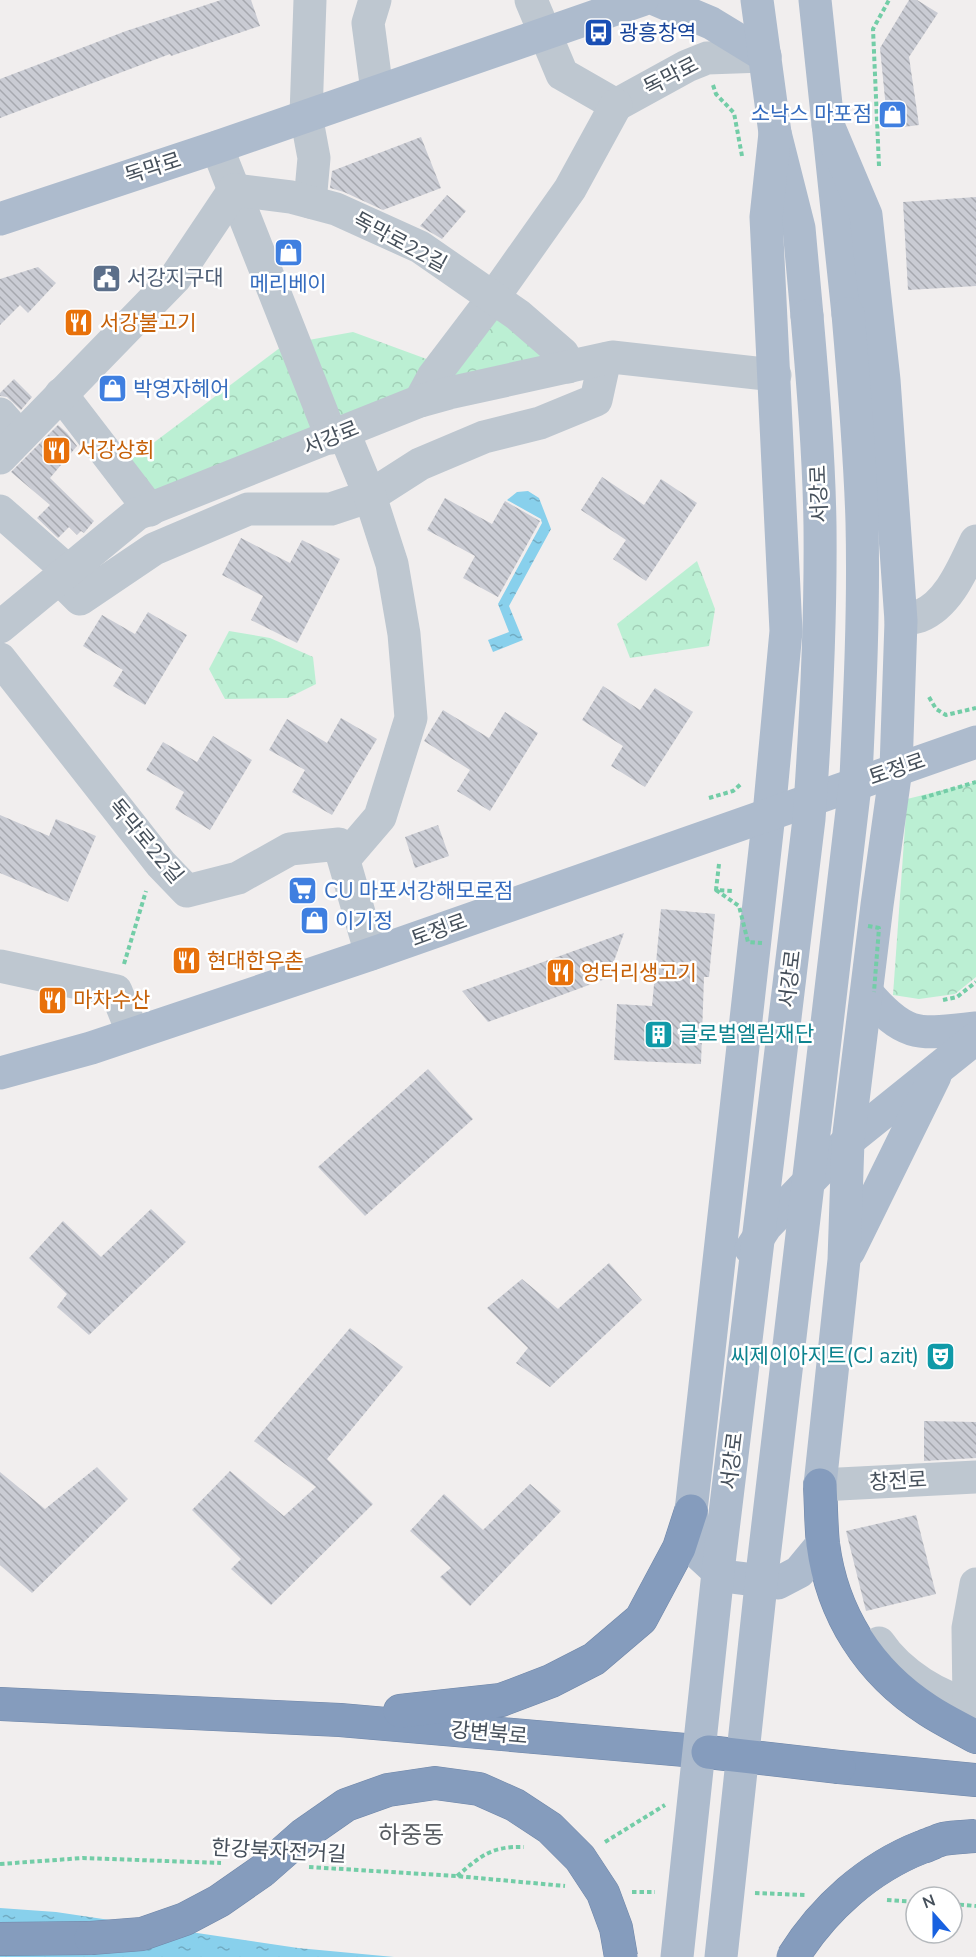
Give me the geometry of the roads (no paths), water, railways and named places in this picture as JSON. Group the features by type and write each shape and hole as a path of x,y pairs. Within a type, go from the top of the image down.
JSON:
{"highway":[{"path":"820,1485 823,1543 828,1569 839,1604 858,1644 887,1678 927,1710 976,1737"},
{"path":"340,1720 422,1707 501,1700 551,1681 594,1659 641,1619 679,1548 691,1511"},
{"name":"강변북로","path":"0,1704 340,1720 708,1752 976,1780"},
{"path":"0,1939 91,1938 142,1934 185,1919 219,1900 262,1871 303,1835 346,1805 388,1790 435,1783 479,1789 515,1805 550,1828 580,1858 603,1893 616,1929 621,1957"},
{"path":"793,1957 808,1933 839,1899 872,1873 906,1853 943,1839 976,1836"}],"main road":[{"name":"독막로","path":"0,219 217,147 642,0"},
{"path":"657,0 711,23 765,56"},
{"name":"서강로","path":"677,1957 721,1552 792,963 816,725 820,628 817,427 799,228 775,133 757,0"},
{"name":"서강로","path":"721,1957 856,777 862,651 862,524 858,430 815,0"},
{"path":"820,1485 844,1260 848,1141 870,992 877,905 896,769 901,621 884,380 866,215 828,125"},
{"path":"775,133 766,218 786,631 769,814 691,1511 698,1553 723,1576 778,1583 799,1572 823,1543"},
{"name":"토정로","path":"0,1073 91,1048 371,954 976,742"},
{"path":"870,992 894,1021 909,1029 933,1033 967,1048"},
{"path":"714,1306 766,1226 848,1141 967,1048"},
{"path":"844,1260 967,1048"}],"street":[{"path":"310,0 306,115 314,158 310,202"},
{"path":"375,0 368,22 378,91"},
{"path":"420,401 433,377 493,298 570,189 616,105 562,74 531,0"},
{"name":"독막로","path":"616,105 687,66 707,58 765,56"},
{"path":"217,147 338,435 370,496 392,564 404,634 411,718 380,817 344,860 371,954"},
{"path":"7,436 61,394 175,278 234,190"},
{"name":"독막로22길","path":"234,190 291,197 336,209 420,247 518,315 563,354 568,367"},
{"name":"서강로","path":"0,627 137,514 420,401 612,357 775,375"},
{"path":"0,511 64,574 80,599 154,549 248,509 331,509 370,496 420,464 484,437 540,423 596,400 604,359"},
{"path":"61,394 150,510"},
{"path":"901,621 920,616 939,604 961,574 976,541"},
{"name":"독막로22길","path":"0,659 161,864 188,891 238,878 290,849 339,844 344,860"},
{"path":"0,966 116,992 133,1034"},
{"name":"창전로","path":"820,1485 976,1477"},
{"path":"839,1604 870,1630 888,1656 910,1676 956,1702 972,1705 968,1628 976,1584"}],"water":[{"path":"528,491 539,498 551,529 509,606 523,640 493,652 488,640 509,632 498,604 542,523 541,519 507,500 517,492"},
{"path":"0,1908 56,1912 298,1948 394,1957 0,1957"}],"place":[{"name":"광흥창역","path":"598,33"},
{"name":"소낙스 마포점","path":"893,114"},
{"name":"메리베이","path":"288,253"},
{"name":"서강지구대","path":"106,278"},
{"name":"서강불고기","path":"79,323"},
{"name":"박영자헤어","path":"112,389"},
{"name":"서강상회","path":"56,450"},
{"name":"CU 마포서강해모로점","path":"303,891"},
{"name":"이기정","path":"314,921"},
{"name":"현대한우촌","path":"186,961"},
{"name":"엉터리생고기","path":"560,973"},
{"name":"마차수산","path":"52,1000"},
{"name":"글로벌엘림재단","path":"658,1034"},
{"name":"씨제이아지트(CJ azit)","path":"940,1356"}],"district":[{"name":"하중동","path":"411,1835"}]}
